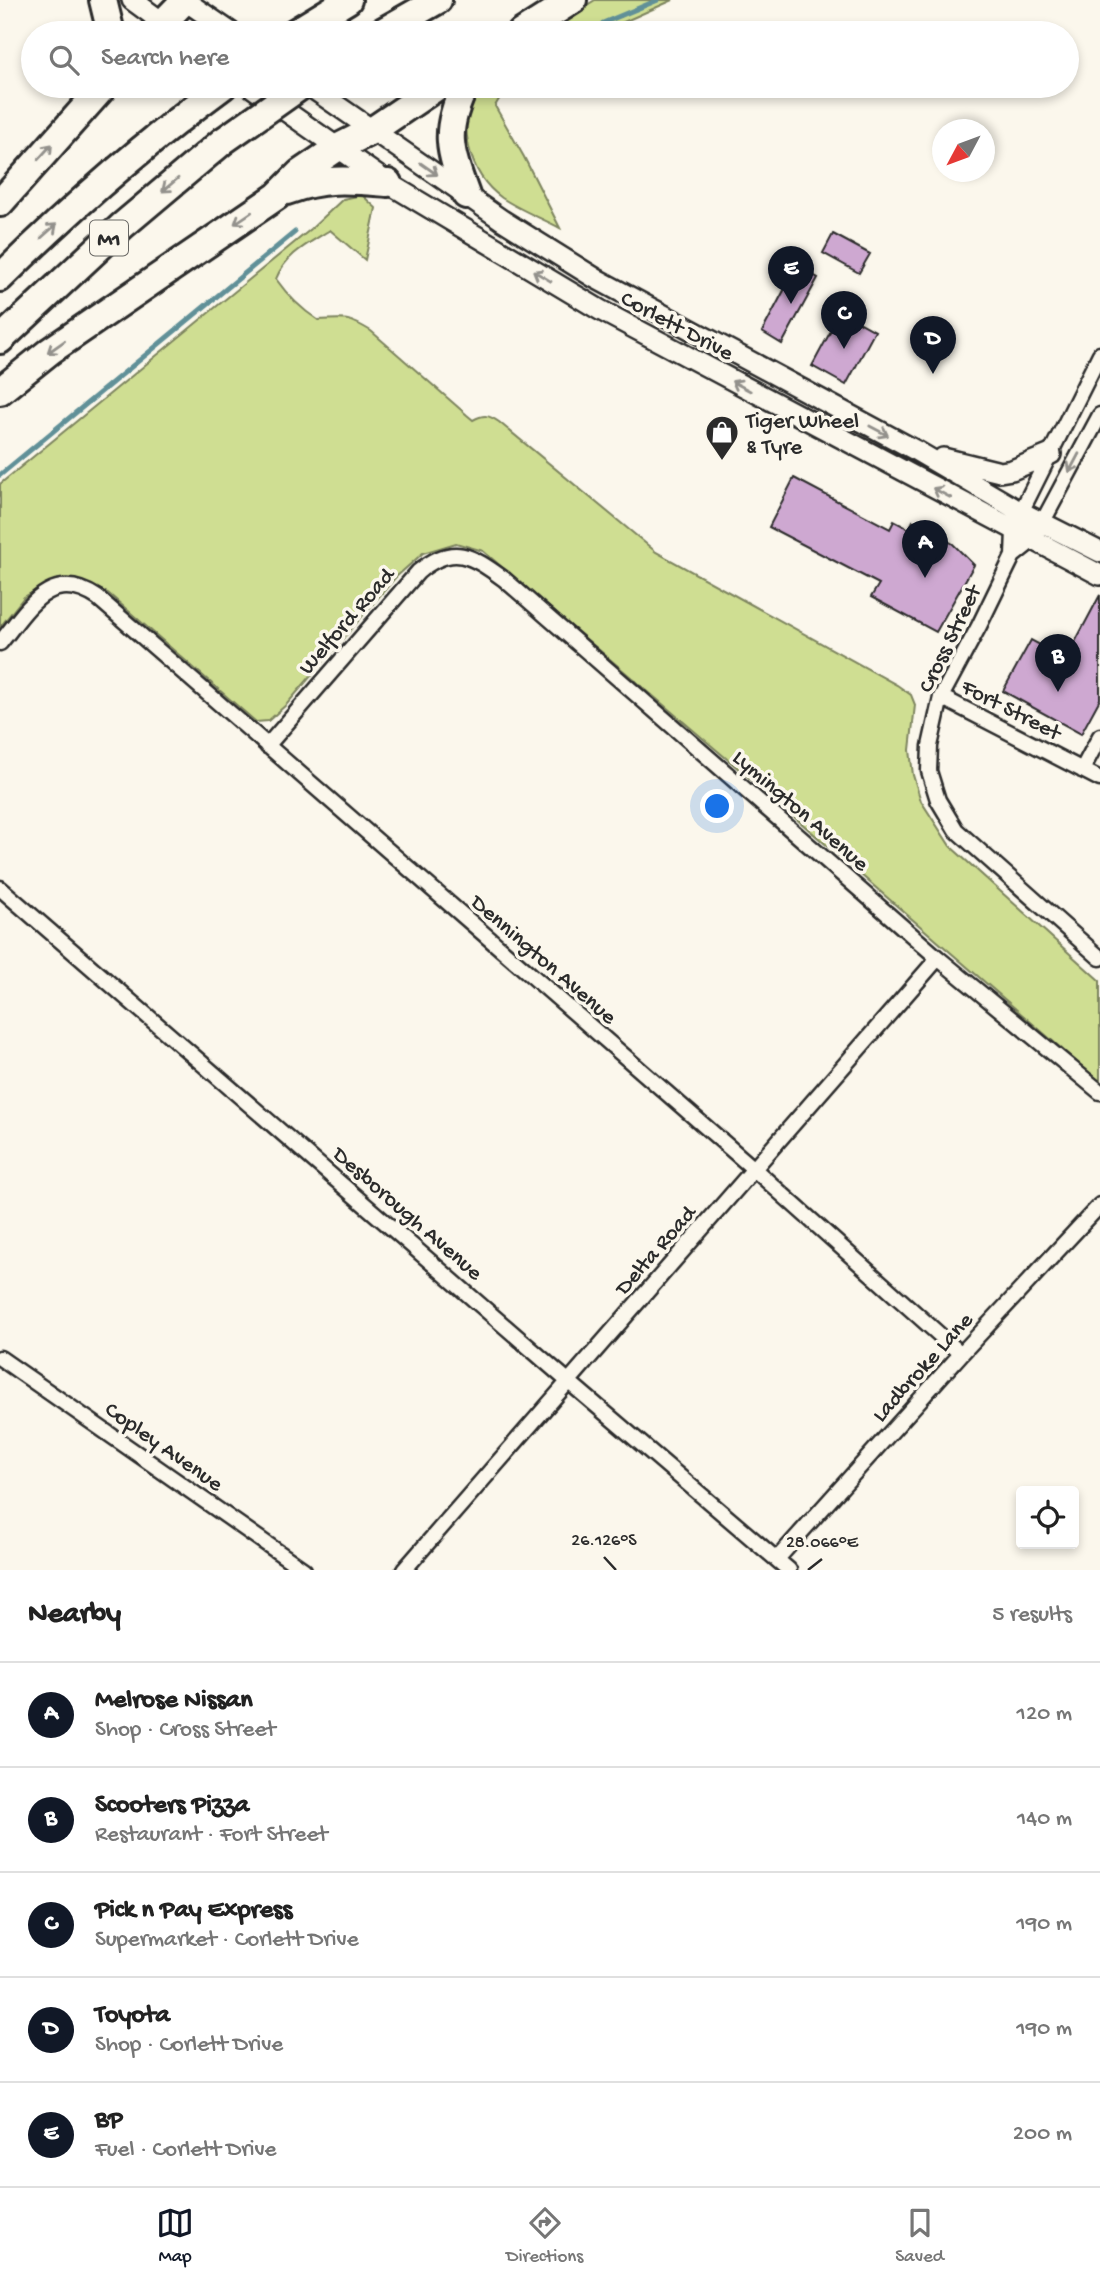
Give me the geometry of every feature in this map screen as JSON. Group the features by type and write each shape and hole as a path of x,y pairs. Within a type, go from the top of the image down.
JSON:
{"highway":[{"path":"103,0 108,21"},
{"path":"170,21 185,0"},
{"path":"314,21 348,0"},
{"path":"401,21 438,0"},
{"path":"540,21 573,0"},
{"path":"0,204 93,98"},
{"name":"M1","path":"0,278 96,190 206,98"},
{"name":"M1","path":"0,340 122,226 223,141 283,98"},
{"path":"0,391 50,351 276,195 300,173 337,148 373,130 420,98"},
{"path":"459,98 450,128 454,159 466,195"},
{"path":"276,195 313,182 343,179 388,183"}],"main road":[{"path":"132,0 154,21"},
{"path":"185,0 215,21"},
{"name":"Corlett Drive","path":"267,98 388,183 600,310 1017,521 1042,522 1100,552"},
{"name":"Corlett Drive","path":"326,98 549,251 915,450 1017,521 1033,540 1100,575"},
{"path":"915,450 1000,472 1012,470 1051,454"}],"street":[{"name":"Cross Street","path":"1100,354 1017,521 1013,555 941,697 929,761 937,800 956,830 1100,958"},
{"name":"Cross Street","path":"1013,555 1033,540 1100,415"},
{"name":"Welford Road","path":"267,746 418,572 430,562 443,557 465,555 475,559"},
{"name":"Lymington Avenue","path":"475,559 504,579 938,958 1100,1092"},
{"name":"Dennington Avenue","path":"0,643 40,597 52,589 74,585 98,598 961,1354"},
{"name":"Fort Street","path":"941,697 1100,779"},
{"path":"1082,770 1100,736"},
{"name":"Desborough Avenue","path":"0,888 789,1570"},
{"name":"Delta Road","path":"404,1570 938,958"},
{"name":"Ladbroke Lane","path":"777,1559 961,1354 1100,1205"},
{"name":"Copley Avenue","path":"0,1358 304,1570"}],"green space":[{"path":"595,0 673,0 626,21 562,21"},
{"path":"500,98 495,106 560,228 502,198 490,188 474,162 469,146 466,131 470,100"},
{"path":"362,195 376,208 365,260 330,230 298,250 280,270 276,279 285,291 300,307 318,320 346,320 371,331 473,420 486,416 499,422 656,552 911,695 915,705 910,750 913,775 921,801 950,846 1100,981 1100,1082 483,551 456,543 423,553 395,578 287,704 268,721 256,722 108,593 75,579 48,584 24,597 0,627 0,484 311,229 343,199"}],"building":[{"path":"833,234 870,254 859,273 823,253"},
{"path":"797,266 818,278 782,344 762,332"},
{"path":"841,312 875,331 846,385 812,366"},
{"path":"794,478 890,529 894,521 909,529 913,521 953,544 974,565 936,632 871,597 879,584 769,527"},
{"path":"1100,595 1100,699 1081,734 1003,691 1031,640 1066,659"}],"waterway":[{"path":"608,21 658,0"},
{"path":"0,475 295,232"}],"place":[{"name":"BP","path":"791,304"},
{"name":"Pick n Pay Express","path":"844,349"},
{"name":"Toyota","path":"933,374"},
{"name":"Tiger Wheel & Tyre","path":"722,462"},
{"name":"Melrose Nissan","path":"925,578"},
{"name":"Scooters Pizza","path":"1058,692"}]}
